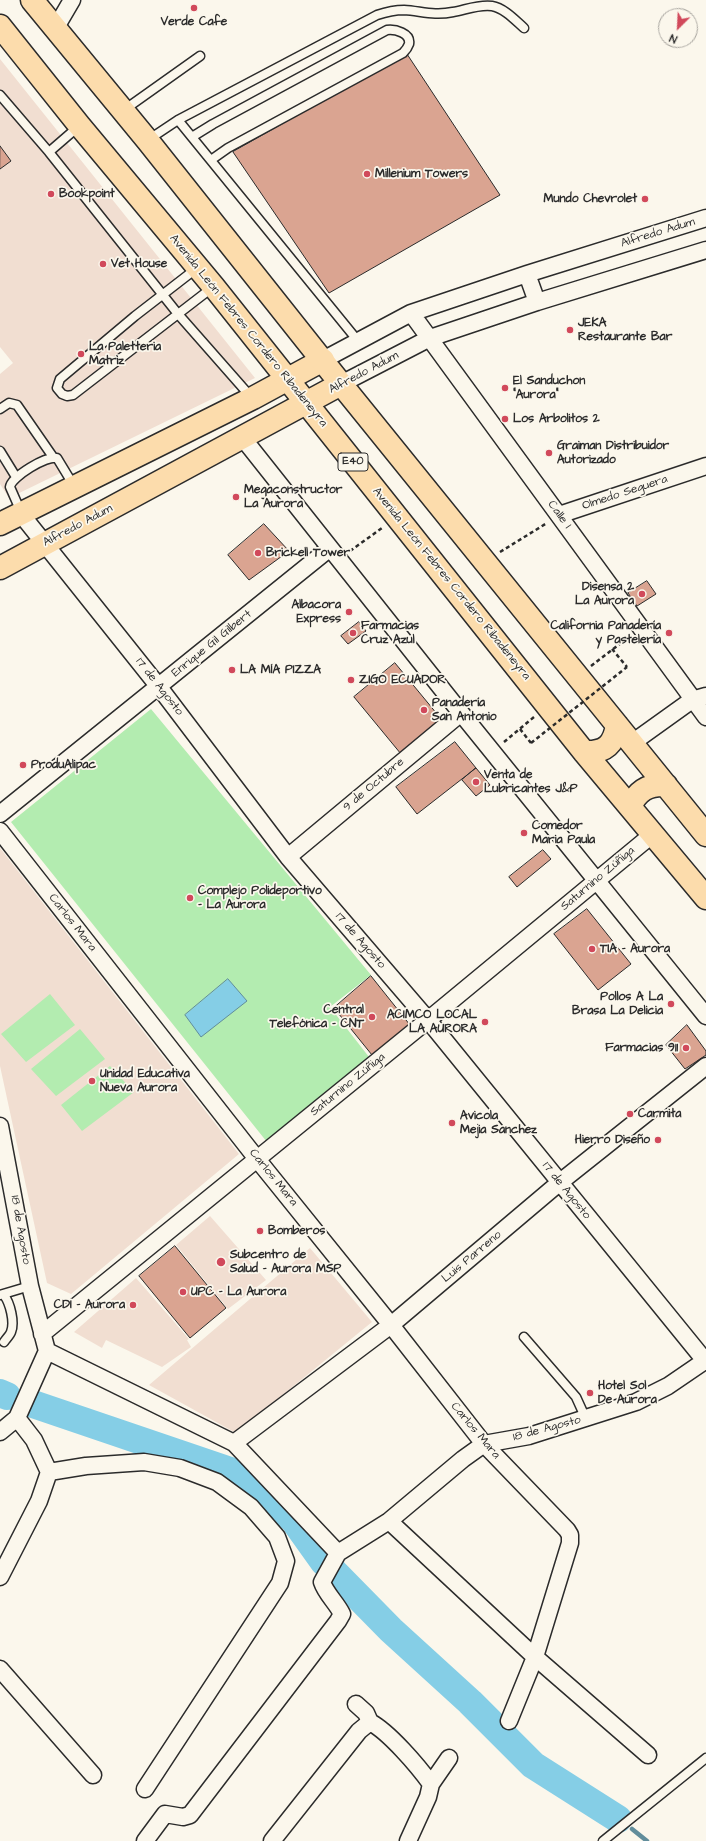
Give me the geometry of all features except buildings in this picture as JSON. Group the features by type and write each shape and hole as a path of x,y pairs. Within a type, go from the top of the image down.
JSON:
{"main road":[{"path":"32,0 148,141 341,384 706,835"},
{"name":"Avenida León Febres Cordero Ribadeneyra","path":"0,26 79,125 214,287 584,752 706,898"},
{"name":"Alfredo Adum","path":"0,524 288,380 323,360"},
{"name":"Alfredo Adum","path":"0,568 341,384"},
{"path":"584,752 603,750 610,744 615,736 617,725"},
{"path":"630,807 634,798 648,787 666,785"}],"street":[{"path":"55,29 72,0"},
{"name":"Alfredo Adum","path":"323,360 411,313 527,274 706,218"},
{"name":"Alfredo Adum","path":"341,384 430,338 537,302 706,250"},
{"path":"527,274 537,302"},
{"name":"Calle 1","path":"411,313 640,628 699,698 706,717"},
{"path":"242,437 461,713 706,1016"},
{"name":"Olmedo Seguera","path":"559,515 706,466"},
{"name":"17 de Agosto","path":"21,514 159,687 288,857 428,1020 559,1183 706,1361"},
{"name":"Enrique Gil Gilbert","path":"0,814 159,687 334,554"},
{"path":"632,743 699,698"},
{"name":"9 de Octubre","path":"288,857 461,713"},
{"name":"Carlos Mara","path":"0,831 257,1159 391,1325 484,1444 567,1530 570,1536 570,1543 535,1658"},
{"name":"Saturnino Zúñiga","path":"42,1334 428,1020 653,834"},
{"name":"Luis Parreno","path":"234,1443 391,1325 559,1183 706,1066"},
{"name":"18 de Agosto","path":"0,1126 6,1190 47,1351"},
{"path":"0,1432 17,1418 47,1351 234,1443 338,1553 322,1582 325,1591 336,1602 342,1614 338,1621 190,1815 183,1817 165,1814 145,1841"},
{"name":"18 de Agosto","path":"338,1553 389,1520 462,1459 484,1444 529,1436 636,1402 668,1386 706,1361"},
{"path":"0,1577 39,1501 49,1472 34,1440 17,1418"},
{"path":"49,1472 86,1466 144,1462 180,1468 217,1482 251,1507 277,1537 286,1561 280,1583 145,1789"},
{"path":"389,1520 535,1658 648,1755"},
{"path":"509,1721 535,1658"},
{"path":"0,1669 93,1775"},
{"path":"356,1704 366,1713 370,1722 380,1727 423,1773 431,1784"},
{"path":"272,1841 359,1731 370,1722"},
{"path":"408,1841 428,1797 431,1784 449,1758"}],"lane":[{"path":"148,141 178,120 377,15 393,11 406,10 428,14 451,12 482,6 492,6 501,9 524,28"},
{"path":"192,137 213,124 387,30 397,30 403,33 409,45 403,53 228,148 211,160"},
{"path":"123,111 200,56"},
{"path":"0,95 49,152 178,314 252,398"},
{"path":"178,120 358,341"},
{"path":"49,152 79,125"},
{"path":"197,268 163,294 60,379 57,388 59,391 67,396 73,395 214,287"},
{"path":"0,409 9,403 17,405 53,457 57,458 75,487"},
{"path":"0,451 16,477"},
{"path":"21,514 10,487 11,483 16,477 53,457"},
{"path":"2,1295 30,1286"},
{"path":"2,1295 8,1299 12,1320 11,1332 4,1342"},
{"path":"524,1337 576,1398 586,1419"},
{"path":"603,1841 706,1758"}],"path":[{"path":"486,562 559,515"},
{"path":"334,554 397,517"},
{"path":"578,676 640,628"},
{"path":"521,730 531,743 627,667 612,649"},
{"path":"493,752 521,730 548,705"}],"shaded area":[{"path":"0,59 255,378 9,498 0,484 0,374 13,363 0,347"},
{"name":"Unidad Educativa Nueva Aurora","path":"0,848 239,1154 71,1294 47,1283 0,1066"},
{"name":"Subcentro de Salud - Aurora MSP","path":"210,1216 266,1280 228,1309 176,1245"},
{"path":"310,1248 372,1322 236,1433 149,1385"},
{"name":"CDI - Aurora","path":"136,1278 189,1339 187,1340 191,1347 162,1367 106,1340 102,1348 74,1332"}],"green space":[{"name":"Complejo Polideportivo - La Aurora","path":"151,709 371,975 330,1007 369,1057 267,1142 11,822"},
{"path":"50,994 75,1025 26,1062 1,1034"},
{"path":"80,1029 105,1059 56,1096 31,1069"},
{"path":"110,1066 134,1092 82,1131 61,1105"}],"water":[{"path":"228,979 247,1001 201,1037 185,1015"}],"waterway":[{"path":"0,1393 7,1396"},
{"path":"33,1404 239,1474 294,1520 324,1562"},
{"path":"333,1571 391,1630 470,1702 533,1765 618,1819"},
{"path":"632,1829 647,1841"}],"place":[{"name":"Verde Cafe","path":"194,8"},
{"name":"Millenium Towers","path":"367,174"},
{"name":"Bookpoint","path":"51,194"},
{"name":"Mundo Chevrolet","path":"645,199"},
{"name":"Vet House","path":"103,264"},
{"name":"JEKA Restaurante Bar","path":"570,330"},
{"name":"La Paletteria Matriz","path":"81,354"},
{"name":"El Sanduchon \"Aurora\"","path":"505,388"},
{"name":"Los Arbolitos 2","path":"505,419"},
{"name":"Graiman Distribuidor Autorizado","path":"549,453"},
{"name":"Megaconstructor La Aurora","path":"236,497"},
{"name":"Brickell Tower","path":"258,553"},
{"name":"Disensa 2 La Aurora","path":"642,594"},
{"name":"Albacora Express","path":"349,612"},
{"name":"Farmacias Cruz Azul","path":"353,633"},
{"name":"California Panadería y Pastelería","path":"669,633"},
{"name":"LA MÍA PIZZA","path":"232,670"},
{"name":"ZIGO ECUADOR","path":"351,680"},
{"name":"Panadería San Antonio","path":"424,710"},
{"name":"ProduAlipac","path":"23,765"},
{"name":"Venta de Lubricantes J&P","path":"476,782"},
{"name":"Comedor Maria Paula","path":"524,833"},
{"name":"Complejo Polideportivo - La Aurora","path":"190,898"},
{"name":"TIA - Aurora","path":"592,949"},
{"name":"Pollos A La Brasa La Delicia","path":"671,1004"},
{"name":"Central Telefónica - CNT","path":"372,1017"},
{"name":"ACIMCO LOCAL LA AURORA","path":"485,1022"},
{"name":"Farmacias 911","path":"686,1048"},
{"name":"Unidad Educativa Nueva Aurora","path":"92,1081"},
{"name":"Carmita","path":"630,1114"},
{"name":"Avicola Mejia Sanchez","path":"452,1123"},
{"name":"Hierro Diseño","path":"658,1140"},
{"name":"Bomberos","path":"260,1231"},
{"name":"Subcentro de Salud - Aurora MSP","path":"221,1262"},
{"name":"UPC - La Aurora","path":"183,1292"},
{"name":"CDI - Aurora","path":"133,1305"},
{"name":"Hotel Sol De Aurora","path":"590,1393"}]}
